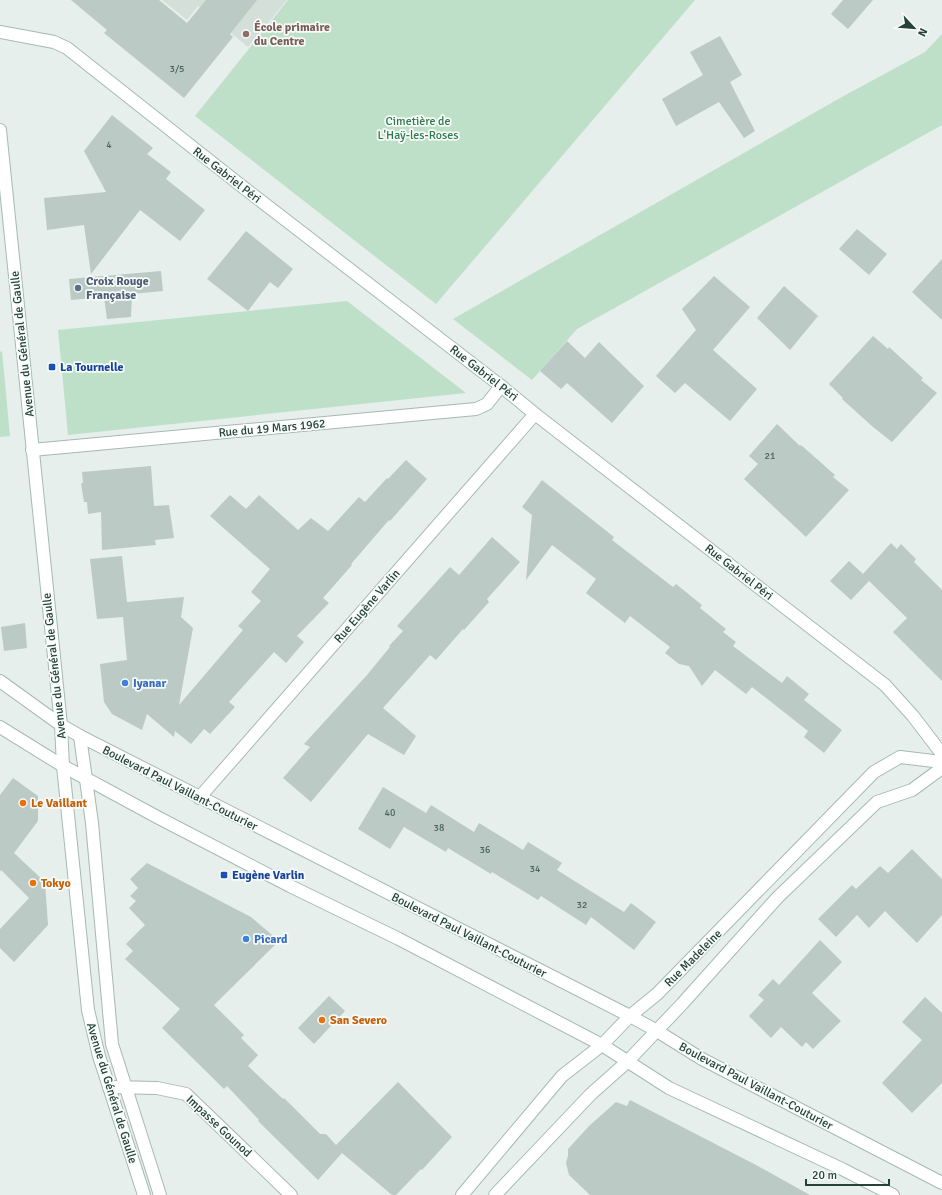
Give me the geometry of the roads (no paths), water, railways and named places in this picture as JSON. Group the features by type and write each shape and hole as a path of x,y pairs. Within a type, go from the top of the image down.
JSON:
{"street":[{"name":"Rue Gabriel Péri","path":"0,32 54,42 67,48 239,184 502,386 535,414 885,685 913,716 942,754"},
{"name":"Avenue du Général de Gaulle","path":"0,130 61,725 63,766 88,1010 99,1056 144,1195"},
{"name":"Rue du 19 Mars 1962","path":"32,450 476,409 487,404 502,386"},
{"name":"Rue Eugène Varlin","path":"199,798 535,414"},
{"name":"Boulevard Paul Vaillant-Couturier","path":"0,681 61,725 80,736 199,798 630,1016 706,1062 942,1183"},
{"path":"0,727 63,766 159,818 290,886 399,939 602,1045 669,1088 842,1169 893,1195"},
{"name":"Avenue du Général de Gaulle","path":"80,736 92,823 112,1044 160,1195"},
{"name":"Rue Madeleine","path":"462,1195 562,1076 602,1045 630,1016 676,976 874,772 900,757 942,762"},
{"name":"Rue Madeleine","path":"495,1195 591,1094 627,1062 657,1031 778,897 877,802 912,790 942,768"},
{"name":"Impasse Gounod","path":"109,1087 156,1088 186,1094 291,1195"}],"place":[{"name":"École primaire du Centre","path":"246,34"},
{"name":"Croix Rouge Française","path":"78,288"},
{"name":"La Tournelle","path":"52,367"},
{"name":"Iyanar","path":"125,683"},
{"name":"Le Vaillant","path":"23,803"},
{"name":"Eugène Varlin","path":"224,875"},
{"name":"Tokyo","path":"33,883"},
{"name":"Picard","path":"246,939"},
{"name":"San Severo","path":"322,1020"}],"park label":[{"name":"Cimetière de L'Haÿ-les-Roses","path":"418,128"}]}
